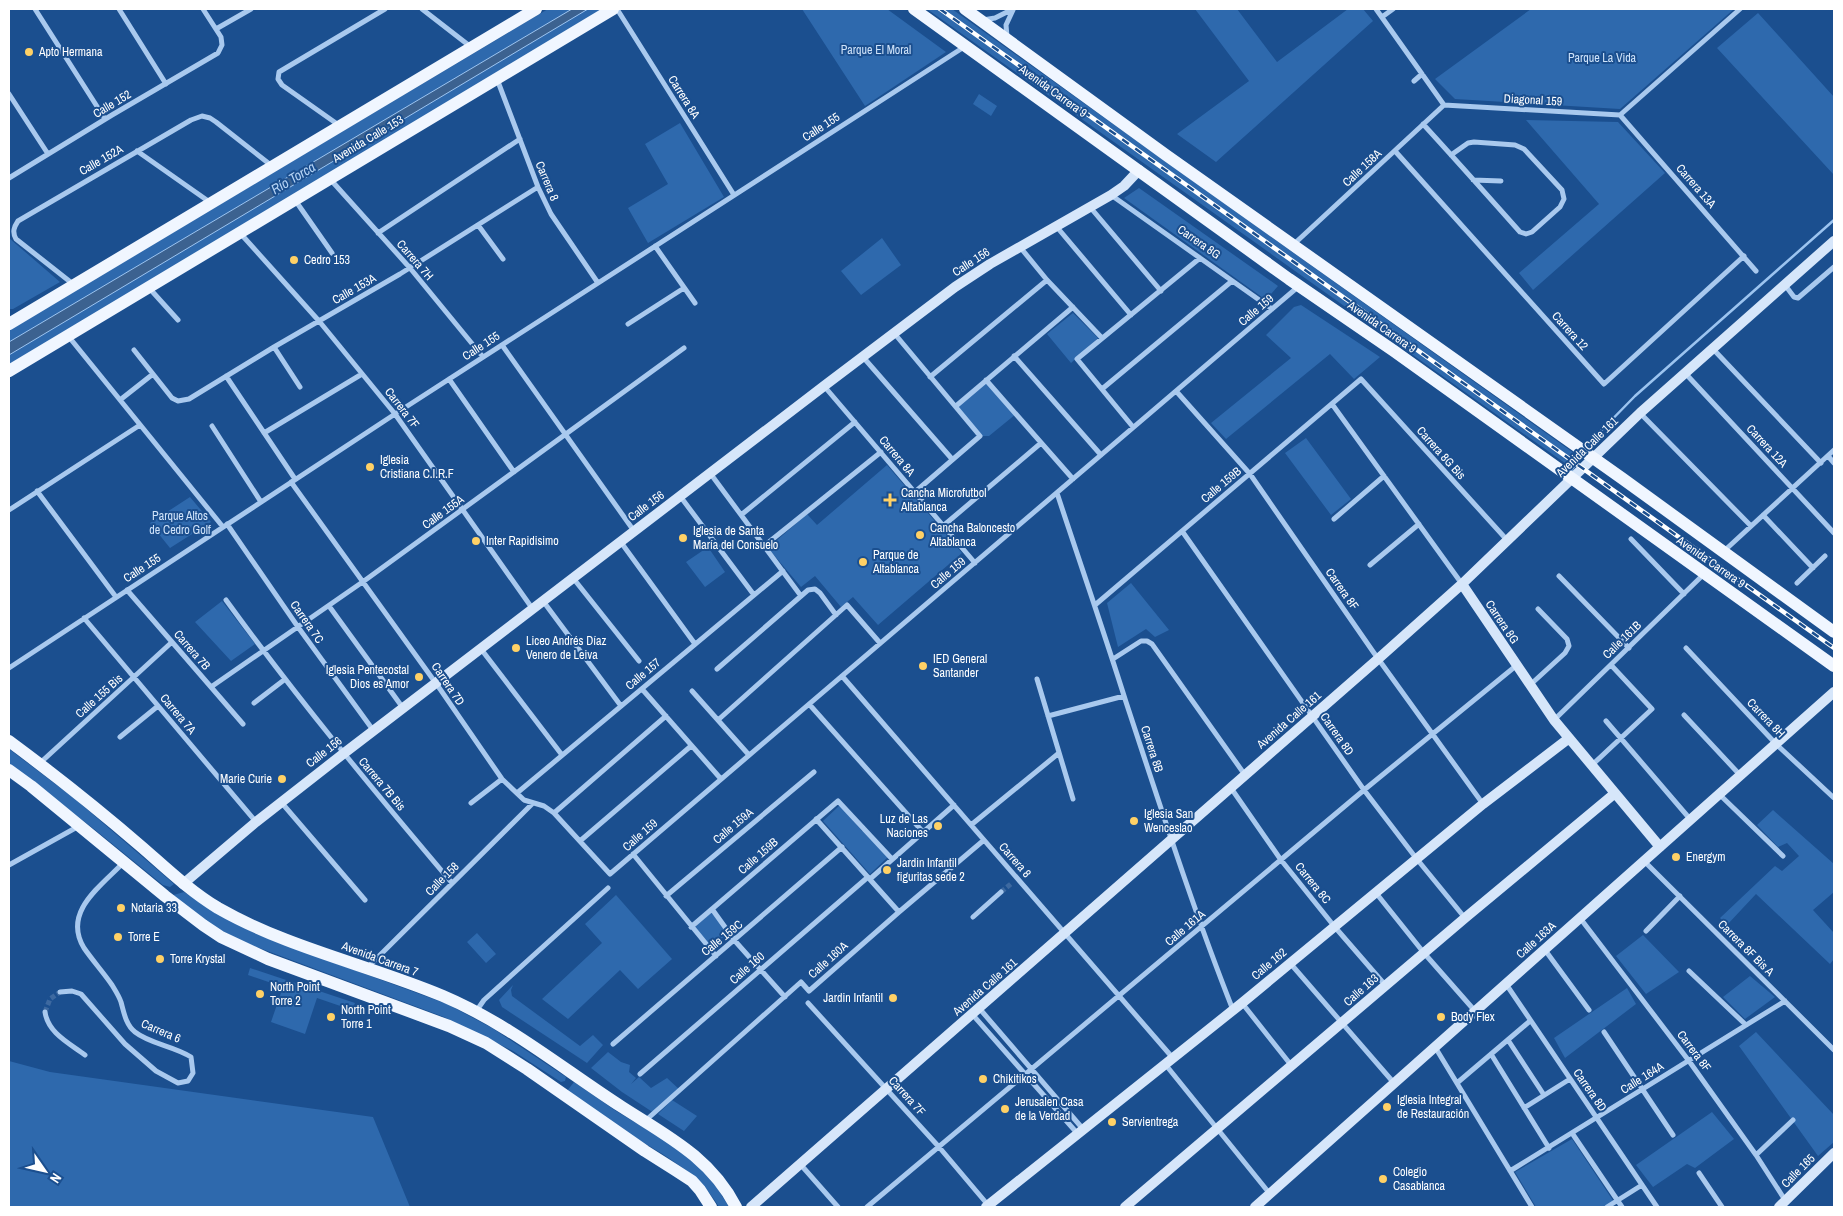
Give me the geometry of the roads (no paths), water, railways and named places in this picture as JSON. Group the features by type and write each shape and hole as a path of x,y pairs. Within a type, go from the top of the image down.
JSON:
{"main road":[{"name":"Avenida Calle 153","path":"9,324 535,9"},
{"name":"Avenida Calle 153","path":"9,371 613,9"},
{"name":"Avenida Carrera 9","path":"914,9 1299,286 1572,478 1834,666"},
{"name":"Avenida Carrera 9","path":"965,9 1166,155 1594,458 1834,632"},
{"name":"Avenida Carrera 7","path":"9,741 79,793 183,884 204,899 247,923 366,969 430,991 476,1011 514,1033 694,1154 724,1186 736,1207"},
{"path":"9,770 203,926 228,941 268,959 414,1012 469,1035 536,1075 692,1181 711,1207"},
{"path":"136,872 166,889 178,889 183,884"},
{"path":"536,1075 554,1084 563,1085 567,1084 570,1076 566,1069"}],"street":[{"path":"35,9 105,119"},
{"path":"119,9 166,84"},
{"path":"203,9 216,29 251,9"},
{"path":"340,126 282,85 278,79 279,72 385,9"},
{"path":"422,9 471,48"},
{"name":"Carrera 8A","path":"617,9 734,195"},
{"path":"979,19 993,19 1013,9"},
{"path":"1008,40 1006,25 1013,9"},
{"path":"1376,9 1444,105"},
{"path":"1382,17 1393,9"},
{"path":"1620,115 1740,9"},
{"name":"Calle 152","path":"9,178 218,53 222,45 216,29"},
{"name":"Calle 155","path":"9,668 450,378 966,46"},
{"path":"1414,81 1422,74"},
{"name":"Carrera 8","path":"497,78 538,188 551,214 598,283"},
{"path":"9,94 48,154"},
{"name":"Diagonal 159","path":"1444,105 1620,115"},
{"name":"Calle 158A","path":"1293,245 1444,105"},
{"name":"Carrera 13A","path":"1620,115 1756,271"},
{"name":"Calle 152A","path":"74,285 19,242 14,235 14,227 18,221 191,120 202,116 216,122 273,166"},
{"path":"1423,124 1520,232 1526,234 1532,232 1560,207 1564,198 1562,190 1524,149 1515,145 1474,142 1468,143 1451,155"},
{"path":"378,233 520,138"},
{"path":"137,151 211,203"},
{"name":"Carrera 12","path":"1395,151 1604,384 1744,256"},
{"name":"Calle 156","path":"183,884 281,802 532,608 894,333 972,275 1055,226 1111,196 1124,186 1139,170"},
{"name":"Carrera 7H","path":"329,179 410,268 483,357"},
{"path":"1473,180 1501,181"},
{"name":"Calle 153A","path":"153,374 172,398 178,401 189,399 410,268 538,188"},
{"name":"Carrera 8G","path":"1111,196 1272,309"},
{"path":"295,199 332,253"},
{"path":"1090,207 1161,291"},
{"path":"478,225 503,259"},
{"path":"1055,226 1131,316"},
{"name":"Carrera 7F","path":"239,233 319,321 395,414 532,608"},
{"name":"Avenida Calle 161","path":"751,1207 1378,659 1462,584 1640,413 1834,241"},
{"path":"655,246 695,303"},
{"path":"1019,247 1047,280 1102,338"},
{"path":"1134,427 1077,359 1200,258"},
{"path":"1784,285 1794,297 1798,298 1834,267"},
{"path":"930,377 1047,280"},
{"path":"1102,389 1232,281"},
{"name":"Calle 159","path":"610,874 1299,286"},
{"path":"148,287 178,320"},
{"path":"628,324 684,288"},
{"path":"956,406 1073,307"},
{"path":"894,333 980,436 914,492"},
{"name":"Carrera 7C","path":"67,335 225,526 374,730"},
{"path":"502,345 634,531"},
{"path":"274,347 300,387"},
{"name":"Calle 155A","path":"211,687 364,581 684,348"},
{"path":"1713,349 1821,462"},
{"path":"120,400 153,374 134,350"},
{"path":"1014,356 1101,455"},
{"path":"863,357 952,459"},
{"name":"Carrera 12A","path":"1685,373 1834,533"},
{"path":"264,433 362,374"},
{"name":"Carrera 7D","path":"226,376 293,481 436,682 502,779 532,804 544,806 554,813 610,874"},
{"path":"450,378 514,472"},
{"name":"Calle 159B","path":"1094,605 1361,379"},
{"name":"Carrera 8G Bis","path":"1361,379 1507,540"},
{"path":"986,380 1072,480"},
{"name":"Carrera 8A","path":"824,386 975,563"},
{"name":"Carrera 8F","path":"1176,391 1250,474 1378,659 1483,804"},
{"name":"Carrera 8G","path":"1332,404 1462,584 1568,739 1660,848"},
{"path":"1640,413 1752,526"},
{"path":"741,515 854,422"},
{"path":"9,510 140,425"},
{"path":"212,426 261,502"},
{"path":"943,526 1041,443"},
{"path":"1724,552 1834,450"},
{"path":"764,546 880,452"},
{"path":"1828,456 1834,463"},
{"path":"710,473 801,596"},
{"path":"1334,519 1384,476"},
{"path":"37,491 116,597"},
{"name":"Carrera 8B","path":"1056,493 1113,659 1200,928 1233,1010"},
{"path":"680,496 754,595"},
{"path":"1763,516 1812,568"},
{"path":"1370,565 1419,524"},
{"name":"Carrera 8D","path":"1182,531 1364,790 1465,918"},
{"path":"1631,539 1684,594"},
{"path":"620,541 695,644"},
{"path":"1798,583 1825,556"},
{"name":"Calle 157","path":"517,793 783,571"},
{"name":"Calle 161B","path":"1554,720 1705,574"},
{"path":"1558,576 1629,648"},
{"path":"572,578 640,661"},
{"path":"717,669 808,590 816,589 836,615"},
{"name":"Carrera 7B","path":"127,590 243,724"},
{"name":"Carrera 7B Bis","path":"226,600 284,680 343,754 452,883"},
{"path":"542,601 621,706"},
{"path":"718,720 847,605 880,643"},
{"path":"329,606 403,708"},
{"path":"1530,685 1569,646 1567,639 1538,609"},
{"name":"Carrera 7A","path":"84,618 256,822"},
{"path":"1113,659 1141,641 1152,644 1245,775"},
{"name":"Calle 155 Bis","path":"40,763 172,642"},
{"path":"480,648 562,755"},
{"name":"Carrera 8H","path":"1686,648 1776,744 1833,794"},
{"name":"Calle 161A","path":"867,1207 1516,665"},
{"path":"1591,766 1652,709 1611,665"},
{"name":"Carrera 8","path":"842,676 1119,996 1217,1129 1270,1194"},
{"path":"1037,679 1073,799"},
{"path":"254,703 284,680"},
{"path":"642,689 721,779"},
{"path":"692,691 749,755"},
{"name":"Calle 163A","path":"1255,1207 1834,692"},
{"path":"1048,716 1124,696"},
{"path":"809,704 923,832"},
{"path":"120,737 158,706"},
{"path":"1684,715 1740,776"},
{"path":"554,813 666,716"},
{"path":"1606,721 1691,820"},
{"name":"Calle 162","path":"987,1206 1242,1003 1483,804 1568,739"},
{"path":"580,841 691,746"},
{"path":"971,825 1059,753"},
{"name":"Calle 159A","path":"666,896 814,772"},
{"path":"471,803 502,779"},
{"name":"Carrera 8C","path":"1231,787 1281,860 1334,926 1386,986"},
{"name":"Calle 163","path":"1125,1207 1614,794"},
{"path":"1719,794 1783,856"},
{"name":"Calle 159B","path":"691,927 838,801 892,859"},
{"path":"281,802 365,900"},
{"name":"Calle 158","path":"366,969 532,804"},
{"name":"Calle 160","path":"640,1074 954,805"},
{"path":"816,819 899,912"},
{"path":"9,865 80,826"},
{"name":"Calle 160A","path":"644,1122 801,982 809,991 984,840"},
{"name":"Calle 159C","path":"614,1044 842,847"},
{"path":"633,854 716,956"},
{"name":"Carrera 8F Bis A","path":"1644,861 1834,1050"},
{"name":"Carrera 6","path":"60,992 72,991 81,994 125,1044 166,1077 178,1083 188,1081 193,1073 191,1057 182,1051 145,1038 131,1028 120,999 110,982 83,946 78,934 77,922 83,904 123,862"},
{"path":"1012,883 1018,878"},
{"path":"476,1011 484,1000 608,888"},
{"path":"973,917 1002,892"},
{"path":"1376,893 1424,953 1475,1011"},
{"path":"1646,931 1680,896"},
{"path":"712,909 735,941 784,997"},
{"name":"Carrera 8F","path":"1580,918 1689,1060 1756,1155 1782,1204"},
{"path":"1545,950 1589,1010"},
{"path":"1290,963 1394,1083"},
{"path":"1689,971 1746,1025"},
{"name":"Carrera 8D","path":"1506,984 1657,1207"},
{"name":"Calle 164A","path":"1510,1171 1785,1001"},
{"name":"Carrera 7F","path":"808,1003 939,1147 987,1206"},
{"path":"1242,1003 1292,1066"},
{"path":"975,1011 1032,1069 1080,1131"},
{"path":"975,1011 1025,1075 1080,1131"},
{"path":"45,1012 46,1020 51,1029 85,1055"},
{"path":"1457,1084 1530,1021"},
{"path":"1604,1032 1644,1089 1673,1135"},
{"path":"1508,1040 1544,1095"},
{"path":"1435,1047 1532,1207"},
{"path":"1491,1054 1549,1148"},
{"path":"1524,1108 1570,1078"},
{"path":"1756,1155 1794,1120"},
{"path":"1572,1133 1622,1207"},
{"name":"Calle 165","path":"1782,1204 1834,1153"},
{"path":"801,1165 838,1207"},
{"path":"1699,1173 1722,1207"},
{"path":"1607,1207 1642,1185"}],"water":[{"name":"Río Torca","path":"572,9 588,9 9,355 9,342"}],"waterway":[{"path":"1587,447 1635,396 1834,220"},
{"path":"1570,472 1583,454"}],"tunnel":[{"path":"1001,892 1012,883"},
{"path":"45,1012 50,999 60,992"}],"railway":[{"path":"940,9 1834,648"}],"place":[{"name":"Apto Hermana","path":"29,52"},
{"name":"Cedro 153","path":"294,260"},
{"name":"Iglesia Cristiana C.I.R.F","path":"370,467"},
{"name":"Cancha Microfutbol Altablanca","path":"890,500"},
{"name":"Cancha Baloncesto Altablanca","path":"920,535"},
{"name":"Iglesia de Santa María del Consuelo","path":"683,538"},
{"name":"Inter Rapidisimo","path":"476,541"},
{"name":"Parque de Altablanca","path":"863,562"},
{"name":"Liceo Andrés Díaz Venero de Leiva","path":"516,648"},
{"name":"IED General Santander","path":"923,666"},
{"name":"Iglesia Pentecostal Dios es Amor","path":"419,677"},
{"name":"Marie Curie","path":"282,779"},
{"name":"Iglesia San Wenceslao","path":"1134,821"},
{"name":"Luz de Las Naciones","path":"938,826"},
{"name":"Energym","path":"1676,857"},
{"name":"Jardin Infantil figuritas sede 2","path":"887,870"},
{"name":"Notaria 33","path":"121,908"},
{"name":"Torre E","path":"118,937"},
{"name":"Torre Krystal","path":"160,959"},
{"name":"North Point Torre 2","path":"260,994"},
{"name":"Jardin Infantil","path":"893,998"},
{"name":"North Point Torre 1","path":"331,1017"},
{"name":"Body Flex","path":"1441,1017"},
{"name":"Chikitikos","path":"983,1079"},
{"name":"Iglesia Integral de Restauración","path":"1387,1107"},
{"name":"Jerusalen Casa de la Verdad","path":"1005,1109"},
{"name":"Servientrega","path":"1112,1122"},
{"name":"Colegio Casablanca","path":"1383,1179"}],"park label":[{"name":"Parque El Moral","path":"876,50"},
{"name":"Parque La Vida","path":"1602,58"},
{"name":"Parque Altos de Cedro Golf","path":"180,523"}]}
